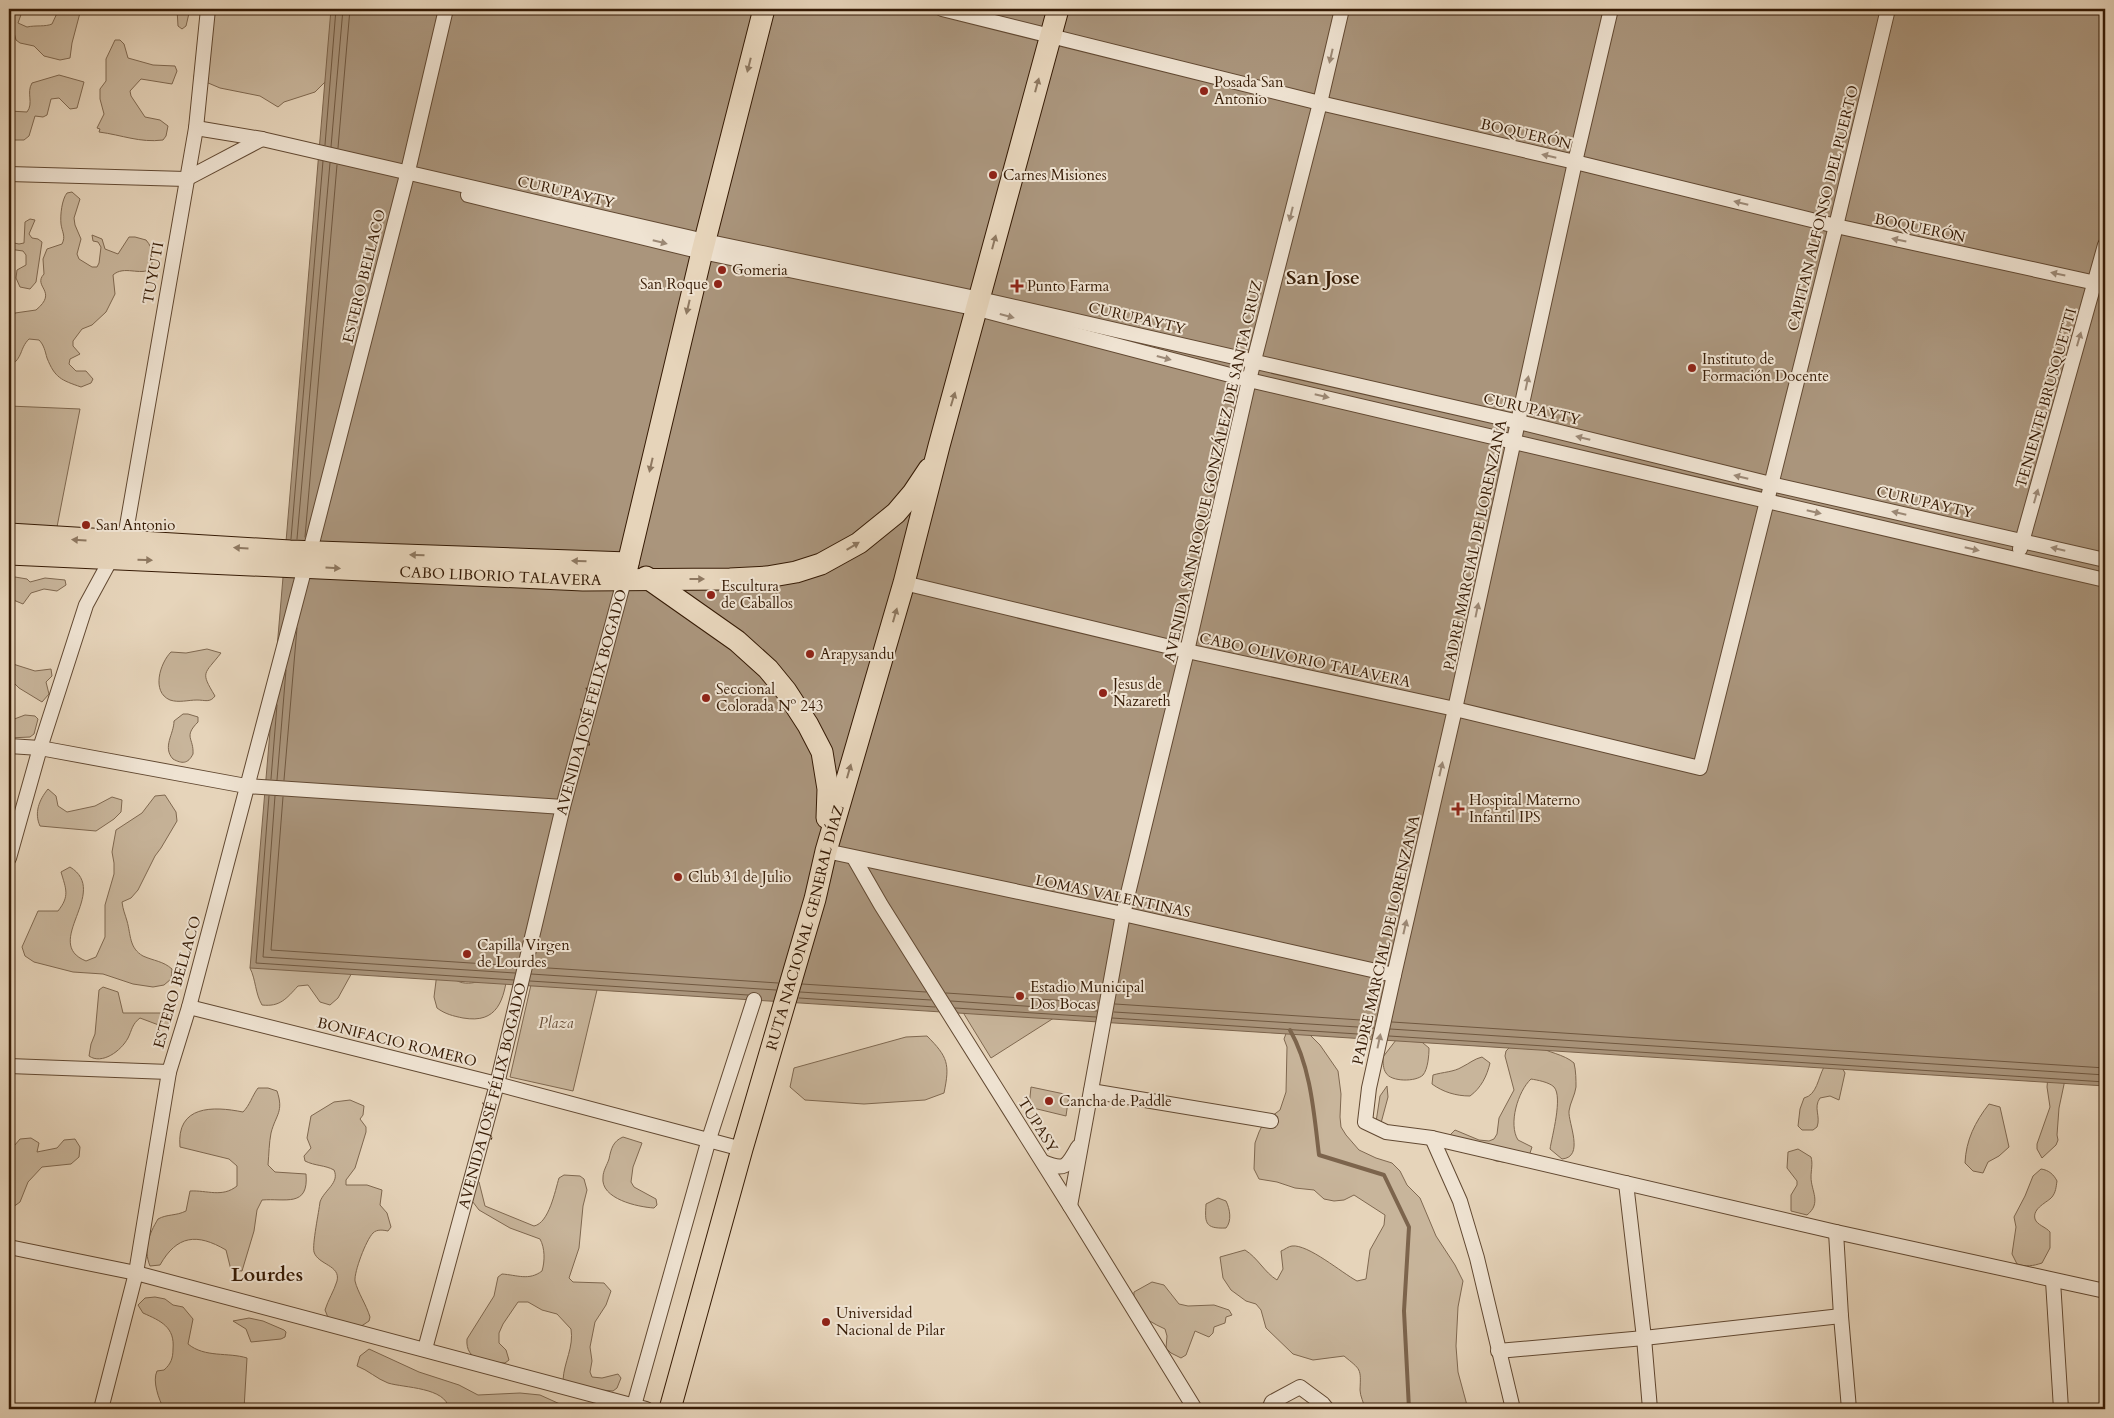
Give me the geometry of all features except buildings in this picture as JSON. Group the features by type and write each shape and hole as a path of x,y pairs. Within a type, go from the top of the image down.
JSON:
{"highway":[{"path":"648,579 730,579 767,576 796,572 822,564 859,543 896,513 927,473 939,446 1058,9"},
{"name":"AVENIDA JOSÉ FÉLIX BOGADO","path":"626,572 703,246 763,13"},
{"name":"RUTA NACIONAL GENERAL DÍAZ","path":"670,1409 742,1149 815,899 826,851 904,583 939,446"},
{"name":"CABO LIBORIO TALAVERA","path":"9,534 118,551"},
{"name":"CABO LIBORIO TALAVERA","path":"9,554 118,551 626,572"},
{"path":"626,572 648,579 737,641 768,668 786,692 808,725 822,752 828,789 826,851"}],"street":[{"name":"TUYUTI","path":"9,858 40,748 86,605 118,551 196,128 208,9"},
{"name":"ESTERO BELLACO","path":"101,1409 136,1273 168,1072 189,1007 307,559 446,9"},
{"name":"BOQUERÓN","path":"942,9 1320,103 1575,162 1836,226 2100,284"},
{"name":"AVENIDA SAN ROQUE GONZÁLEZ DE SANTA CRUZ","path":"1070,1206 1123,914 1187,651 1249,380 1320,103 1342,9"},
{"name":"PADRE MARCIAL DE LORENZANA","path":"1432,1138 1386,1132 1365,1122 1368,1088 1455,709 1575,162 1611,9"},
{"name":"CAPITAN ALFONSO DEL PUERTO","path":"1700,768 1836,226 1888,9"},
{"name":"CURUPAYTY","path":"196,128 262,139 703,246 1254,362 1519,422 1771,484 2105,560"},
{"path":"9,174 186,179 262,139"},
{"name":"TENIENTE BRUSQUETTI","path":"2017,559 2100,284 2105,245"},
{"name":"CURUPAYTY","path":"979,304 1249,380 1514,440 1767,502 2105,580"},
{"name":"AVENIDA JOSÉ FÉLIX BOGADO","path":"424,1349 497,1084 563,807 626,572"},
{"name":"CABO OLIVORIO TALAVERA","path":"904,583 1187,651 1455,709 1700,768"},
{"path":"9,746 40,748 246,786 563,807"},
{"name":"LOMAS VALENTINAS","path":"826,851 1123,914 1394,975"},
{"name":"TUPASY","path":"854,858 886,914 1043,1162 1195,1409"},
{"path":"9,1247 136,1273 638,1408 709,1139 754,1000"},
{"name":"BONIFACIO ROMERO","path":"189,1007 497,1084 742,1149"},
{"path":"9,1066 168,1072"},
{"path":"1091,1091 1271,1121"},
{"path":"1432,1138 1836,1232 2105,1291"},
{"path":"1432,1138 1460,1201 1477,1258 1513,1409"},
{"path":"1043,1162 1062,1168 1069,1163 1082,1141"},
{"path":"1626,1183 1644,1338 1650,1409"},
{"path":"1836,1232 1840,1316 1849,1409"},
{"path":"2053,1281 2061,1409"},
{"path":"1498,1351 1644,1338 1840,1316"},
{"path":"1269,1409 1272,1402 1300,1387 1323,1404 1326,1409"}],"green space":[{"path":"9,9 23,9 18,23 27,27 52,24 59,9 81,9 70,58 60,60 44,56 34,46 20,43 16,40 12,25 9,24"},
{"path":"127,9 160,9 148,13 128,14"},
{"path":"177,9 190,9 186,26 182,29 178,26"},
{"path":"205,9 381,9 328,79 315,92 284,102 278,107 260,96 220,88 194,77"},
{"path":"115,40 120,40 124,44 128,58 153,65 175,66 177,71 172,84 141,79 130,91 131,96 145,117 160,120 168,126 163,140 131,138 99,132 100,129 97,128 104,114 100,99 100,89 106,81 106,59"},
{"path":"59,75 84,82 77,108 70,109 59,98 51,99 47,115 43,117 35,116 29,136 24,140 14,140 9,154 9,111 27,112 30,105 30,87 32,83"},
{"path":"72,192 80,199 74,218 81,239 77,254 79,259 92,267 97,267 101,247 98,242 93,241 92,235 102,239 105,249 118,254 129,237 146,240 152,254 151,269 147,271 122,271 113,275 115,294 106,312 92,325 82,329 73,341 73,346 80,354 70,359 69,364 76,371 86,371 93,379 91,383 81,387 64,380 56,374 39,340 29,339 17,360 9,367 12,345 9,333 15,313 36,310 45,298 41,282 44,274 43,259 47,249 62,244 64,236 61,224 62,207 67,193"},
{"path":"30,219 35,220 29,234 32,238 42,242 36,282 30,289 20,287 16,278 17,270 26,265 26,255 23,251 9,249 9,242 24,243 25,222"},
{"path":"9,406 80,409 56,532 9,529"},
{"path":"9,576 27,579 30,582 45,578 65,580 66,585 57,591 44,589 31,593 23,604 11,599 9,601"},
{"path":"207,649 221,653 206,673 207,682 215,696 207,701 177,701 170,700 164,696 159,684 159,677 164,663 171,652 186,653"},
{"path":"13,664 35,671 51,669 52,676 46,682 49,694 42,702 19,688 9,678 9,665"},
{"path":"183,714 198,717 198,722 190,734 193,754 189,760 179,762 173,759 168,745 174,721"},
{"path":"25,715 35,716 38,719 34,734 30,737 9,738 9,721"},
{"path":"48,789 56,796 58,806 67,812 95,806 112,797 122,800 121,812 96,831 40,826 37,816 38,807"},
{"path":"165,795 176,812 177,821 155,856 138,890 131,898 122,902 131,941 135,949 143,956 169,966 172,969 171,979 164,985 153,987 133,984 103,974 73,972 34,962 25,956 22,947 38,911 58,911 62,906 66,892 61,872 70,867 81,877 83,890 70,942 74,953 86,961 96,957 105,937 105,905 114,874 112,852 116,830 142,813 155,796"},
{"path":"264,952 354,969 338,998 330,1005 320,1002 308,985 298,986 286,998 274,1005 262,1005 250,968"},
{"name":"Plaza","path":"538,954 602,969 573,1091 510,1077"},
{"path":"438,965 454,979 466,983 484,980 508,970 504,991 497,1008 484,1017 475,1019 452,1016 437,1008 434,997"},
{"path":"937,970 1057,1016 991,1058"},
{"path":"103,987 118,992 123,1013 164,1013 169,1016 169,1026 164,1027 140,1018 134,1025 125,1043 116,1052 100,1059 89,1056 95,1034 99,990"},
{"path":"1287,1031 1307,1032 1320,1045 1338,1071 1341,1094 1341,1127 1359,1150 1392,1163 1400,1171 1407,1185 1420,1198 1436,1236 1463,1281 1458,1307 1456,1346 1458,1372 1468,1409 1365,1409 1360,1392 1360,1373 1354,1364 1344,1356 1313,1360 1293,1354 1266,1328 1261,1310 1256,1304 1246,1301 1231,1290 1223,1278 1220,1257 1245,1250 1277,1280 1283,1269 1281,1251 1292,1246 1316,1254 1357,1281 1366,1279 1370,1250 1384,1225 1385,1215 1354,1195 1344,1200 1324,1199 1314,1190 1295,1188 1259,1179 1254,1169 1255,1143 1259,1132 1264,1122 1280,1110 1286,1092 1287,1047 1284,1039"},
{"path":"927,1036 946,1062 947,1075 944,1093 925,1100 864,1104 805,1100 790,1087 794,1068 906,1037"},
{"path":"1417,1038 1429,1048 1427,1066 1423,1075 1410,1080 1389,1076 1384,1070 1383,1057 1396,1040"},
{"path":"1536,1045 1574,1063 1576,1087 1569,1116 1574,1146 1573,1152 1569,1157 1562,1159 1550,1149 1557,1108 1554,1087 1531,1079 1522,1091 1514,1117 1515,1133 1518,1140 1532,1147 1526,1165 1496,1161 1447,1138 1455,1130 1479,1140 1489,1141 1494,1139 1497,1134 1499,1118 1514,1090 1505,1056 1506,1051 1510,1047"},
{"path":"1482,1057 1490,1063 1489,1068 1480,1085 1470,1096 1450,1093 1432,1084 1433,1075 1456,1070"},
{"path":"1840,1064 1845,1073 1839,1100 1830,1096 1820,1098 1817,1105 1817,1127 1813,1130 1802,1130 1798,1126 1800,1109 1804,1098 1814,1090 1824,1067"},
{"path":"2066,1075 2059,1108 2058,1140 2056,1145 2042,1158 2037,1149 2037,1144 2050,1107 2047,1087 2048,1076"},
{"path":"1387,1086 1388,1097 1381,1123 1376,1122 1380,1096"},
{"name":"Cancha de Paddle","path":"1031,1087 1069,1095 1066,1116 1029,1107"},
{"path":"258,1088 268,1088 277,1091 280,1104 271,1133 268,1165 275,1172 306,1174 304,1192 294,1199 262,1200 257,1210 254,1231 242,1271 231,1270 226,1250 197,1239 181,1243 173,1248 160,1265 150,1266 147,1254 148,1242 158,1219 186,1211 190,1191 220,1193 237,1186 237,1166 229,1159 180,1147 180,1133 184,1123 190,1116 209,1109 243,1112"},
{"path":"350,1100 364,1106 363,1115 360,1119 366,1127 366,1132 355,1168 346,1180 346,1185 367,1185 382,1190 380,1205 387,1213 391,1227 388,1231 378,1230 373,1233 358,1264 355,1281 370,1317 369,1321 360,1327 329,1320 325,1310 336,1285 337,1276 333,1268 316,1256 314,1242 320,1202 333,1183 335,1175 334,1170 331,1168 305,1161 304,1156 311,1148 307,1138 311,1116 334,1102"},
{"path":"1989,1104 2000,1107 2009,1147 1999,1156 1988,1162 1983,1173 1973,1171 1965,1163 1967,1147 1972,1132"},
{"path":"623,1137 642,1143 633,1167 631,1182 634,1187 656,1199 657,1205 654,1208 630,1204 621,1200 607,1191 604,1185 604,1172 612,1149 615,1143"},
{"path":"31,1138 39,1143 37,1152 57,1148 64,1140 75,1139 80,1147 79,1157 71,1164 42,1167 28,1182 20,1202 9,1210 9,1152 20,1139"},
{"path":"1798,1149 1811,1157 1812,1160 1811,1182 1815,1201 1814,1206 1807,1215 1791,1211 1791,1195 1797,1185 1797,1181 1787,1168 1788,1152"},
{"path":"2041,1169 2051,1173 2057,1181 2053,1195 2038,1209 2035,1215 2038,1223 2050,1232 2050,1248 2042,1263 2030,1266 2020,1265 2017,1264 2012,1254 2016,1227 2014,1217 2033,1176"},
{"path":"564,1175 580,1176 584,1179 587,1190 583,1206 579,1248 569,1278 573,1282 604,1283 611,1291 606,1305 595,1322 590,1347 592,1361 590,1372 592,1377 602,1378 618,1374 621,1378 617,1388 613,1391 578,1388 563,1380 572,1336 571,1329 557,1314 542,1310 528,1302 518,1302 499,1333 499,1343 506,1350 509,1360 505,1363 479,1359 467,1347 467,1339 494,1296 498,1277 502,1274 528,1277 537,1274 542,1271 544,1255 540,1239 510,1228 479,1210 466,1193 475,1178 479,1182 485,1206 534,1226 544,1219 559,1178"},
{"path":"1218,1198 1226,1201 1229,1208 1230,1218 1226,1228 1210,1226 1206,1220 1206,1204"},
{"path":"1152,1282 1164,1285 1179,1304 1188,1306 1214,1305 1229,1310 1232,1315 1226,1317 1225,1323 1214,1327 1213,1333 1209,1337 1195,1331 1186,1355 1181,1358 1166,1348 1167,1336 1165,1329 1133,1313 1134,1292"},
{"path":"155,1297 183,1307 193,1319 188,1344 209,1353 247,1358 244,1409 164,1409 155,1380 157,1371 164,1370 171,1361 173,1355 172,1335 166,1326 143,1313 138,1305 145,1298"},
{"path":"249,1318 263,1321 284,1330 286,1332 285,1337 251,1342 246,1329 233,1321"},
{"path":"369,1349 419,1372 459,1385 478,1395 520,1393 540,1395 571,1409 449,1409 446,1402 433,1392 388,1383 357,1366 360,1356"}],"water":[{"path":"331,9 2105,9 2105,1086 250,968"}],"waterway":[{"path":"1290,1030 1303,1059 1307,1075 1319,1155 1384,1175 1409,1227 1404,1311 1409,1409"}],"place":[{"name":"Posada San Antonio","path":"1204,91"},
{"name":"Carnes Misiones","path":"993,175"},
{"name":"Gomeria","path":"722,270"},
{"name":"San Roque","path":"718,284"},
{"name":"Punto Farma","path":"1017,286"},
{"name":"Instituto de Formación Docente","path":"1692,368"},
{"name":"San Antonio","path":"86,525"},
{"name":"Escultura de Caballos","path":"711,595"},
{"name":"Arapysandu","path":"810,654"},
{"name":"Jesus de Nazareth","path":"1103,693"},
{"name":"Seccional Colorada Nº 243","path":"706,698"},
{"name":"Hospital Materno Infantil IPS","path":"1458,809"},
{"name":"Club 31 de Julio","path":"678,877"},
{"name":"Capilla Virgen de Lourdes","path":"467,954"},
{"name":"Estadio Municipal Dos Bocas","path":"1020,996"},
{"name":"Cancha de Paddle","path":"1049,1101"},
{"name":"Universidad Nacional de Pilar","path":"826,1322"}],"district":[{"name":"San Jose","path":"1323,277"},
{"name":"Lourdes","path":"267,1274"}]}
